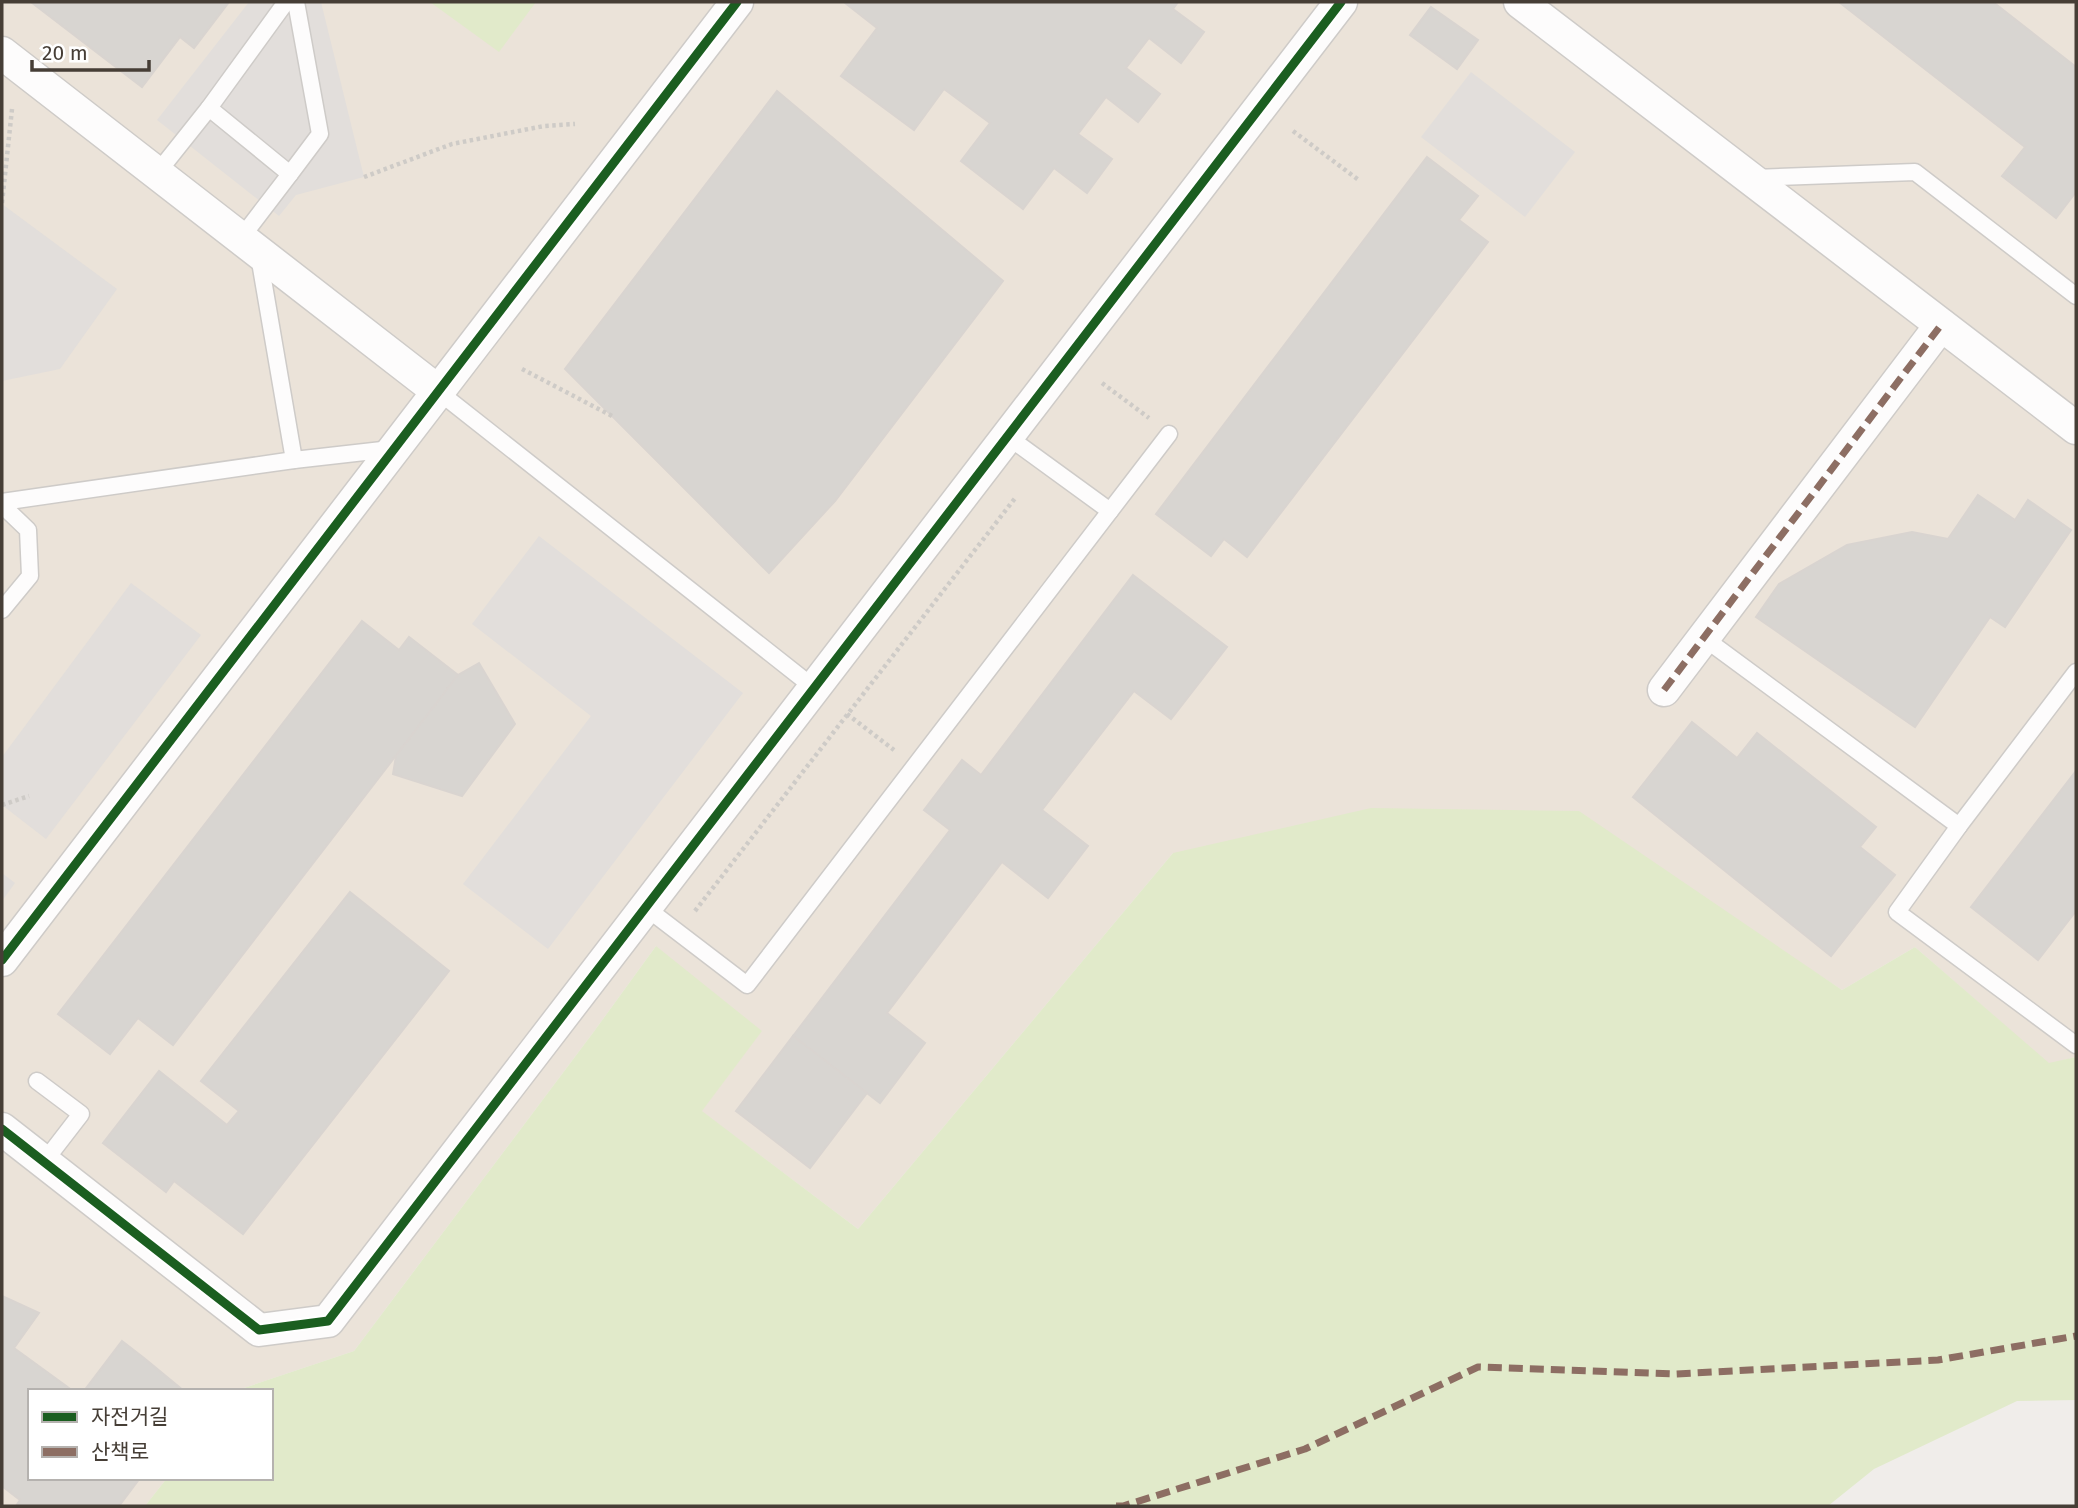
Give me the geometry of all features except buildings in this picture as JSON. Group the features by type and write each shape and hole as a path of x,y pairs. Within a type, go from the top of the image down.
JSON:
{"street":[{"path":"2,960 737,2"},
{"path":"2,1129 259,1330 327,1321 1341,2"},
{"path":"1520,2 2076,428"},
{"path":"2,53 439,392"},
{"path":"1664,690 1941,326"}],"lane":[{"path":"158,173 286,2"},
{"path":"294,460 250,244 290,174 320,134 296,2"},
{"path":"209,108 290,174"},
{"path":"1752,178 1915,172 2076,296"},
{"path":"439,392 813,687"},
{"path":"645,907 747,985 1170,434"},
{"path":"1007,436 1110,511"},
{"path":"2,504 294,460 394,449"},
{"path":"2,504 28,530 30,576 2,610"},
{"path":"1704,638 1959,826"},
{"path":"2076,673 1897,912 2076,1045"},
{"path":"37,1081 80,1114 44,1162"}],"path":[{"path":"2,203 12,110"},
{"path":"365,177 452,144 544,126 575,124"},
{"path":"1293,131 1360,181"},
{"path":"522,369 612,416"},
{"path":"1102,383 1170,434"},
{"path":"678,932 1016,496"},
{"path":"847,714 915,766"},
{"path":"2,805 29,796"}],"shaded area":[{"path":"2,2 2076,2 2076,1057 2049,1064 1915,947 1842,990 1793,958 1173,853 858,1229 701,1111 656,946 354,1351 241,1389 28,1389 28,1480 165,1480 145,1506 2,1506"},
{"path":"249,2 321,2 364,177 296,195 279,216 157,120"},
{"path":"1471,72 1575,152 1525,217 1421,137"},
{"path":"2,204 117,289 60,369 2,381"},
{"path":"539,536 743,693 548,949 463,884 591,716 472,624"},
{"path":"131,583 201,635 46,839 2,805 2,757"},
{"path":"2,873 15,883 2,901"}],"green space":[{"path":"430,2 536,2 499,52"},
{"path":"1371,808 1579,811 1842,990 1915,947 2049,1063 2076,1057 2076,1400 2017,1401 1874,1469 1828,1506 145,1506 165,1480 273,1480 273,1389 241,1389 354,1351 656,946 762,1031 702,1111 858,1229 1173,853"}],"marked path":[{"path":"1664,690 1941,325"},
{"path":"1116,1506 1305,1449 1478,1367 1675,1374 1938,1360 2076,1336"}],"cycle path":[{"path":"2,960 737,2"},
{"path":"2,1129 259,1330 328,1321 1341,2"}]}
